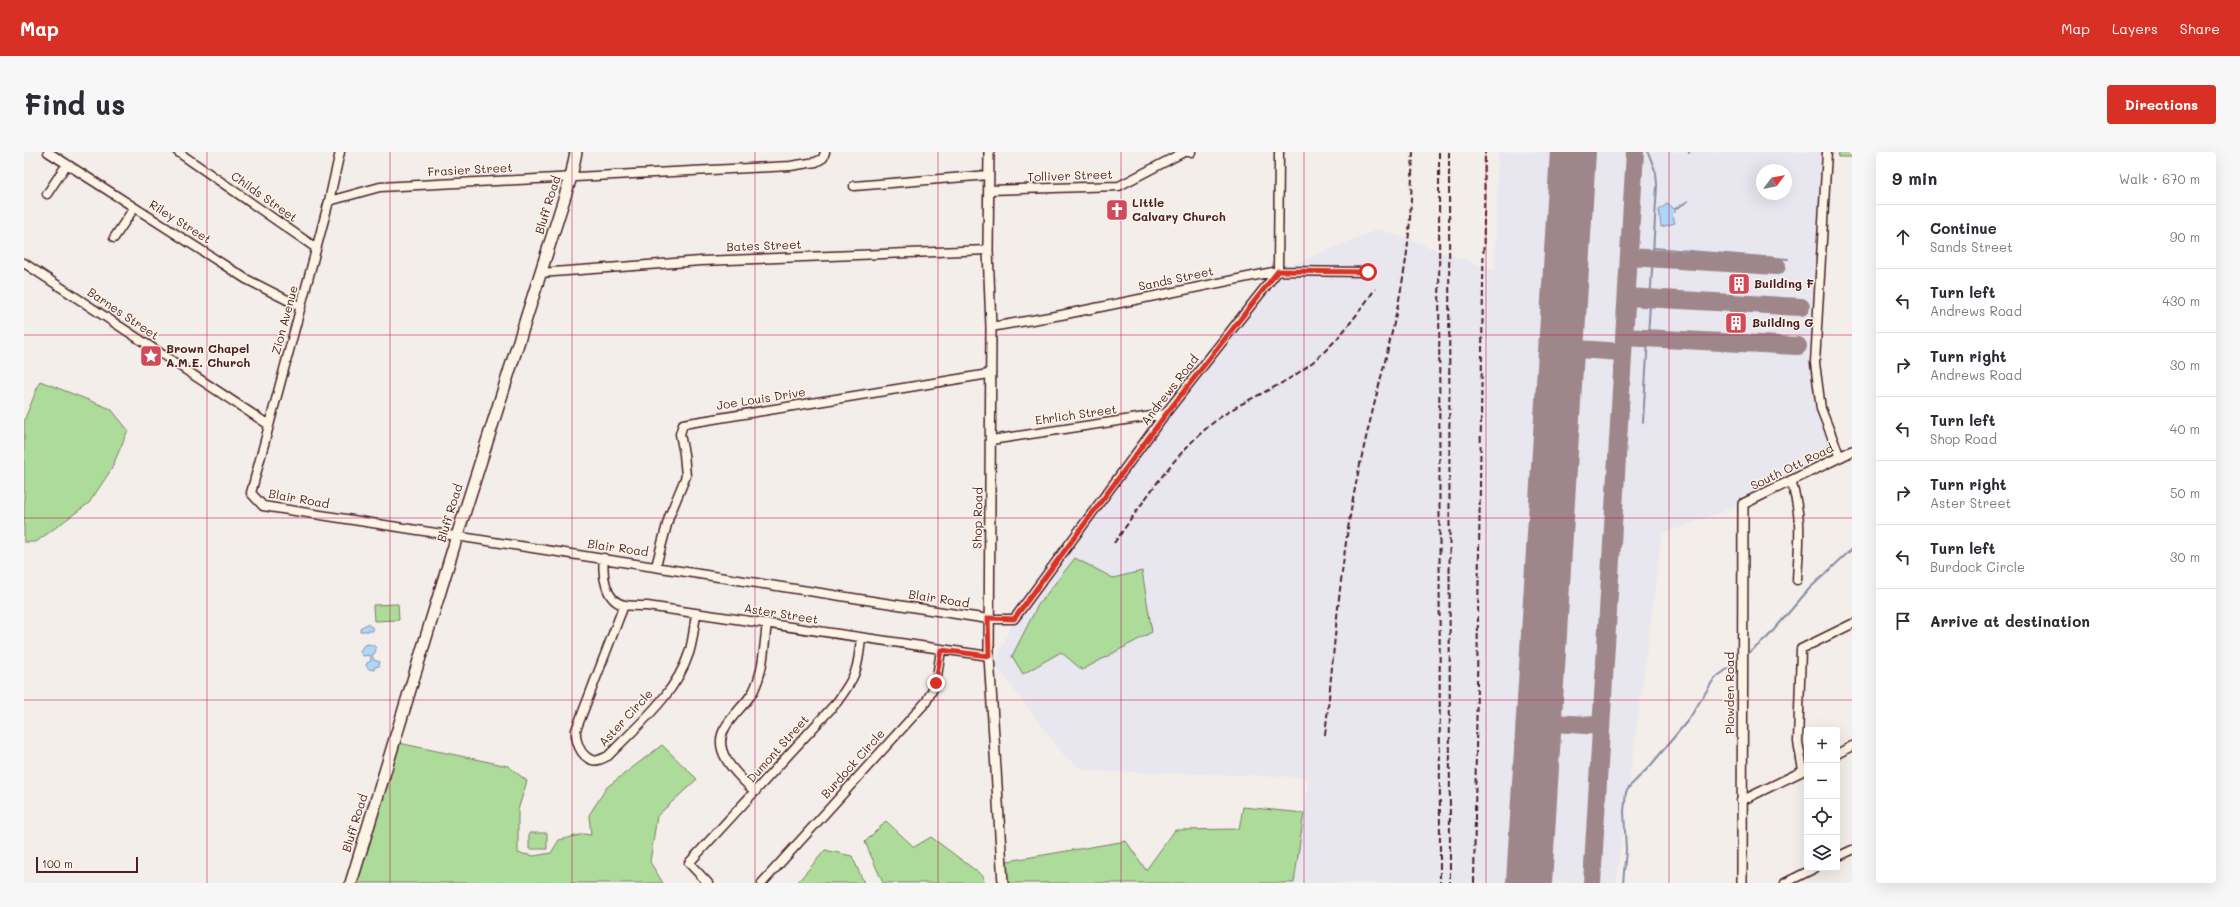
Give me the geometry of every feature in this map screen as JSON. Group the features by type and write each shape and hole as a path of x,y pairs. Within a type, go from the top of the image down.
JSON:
{"main road":[{"name":"Bluff Road","path":"351,883 457,536 571,176 576,152"}],"street":[{"name":"Riley Street","path":"48,152 246,279 301,307"},
{"name":"Zion Avenue","path":"251,493 329,201 340,152"},
{"name":"Frasier Street","path":"329,201 380,187 571,176 790,166 816,162 823,158 825,152"},
{"name":"Shop Road","path":"989,152 988,250 991,327 989,374 991,440 988,618 1003,883"},
{"name":"Tolliver Street","path":"989,190 1119,186 1184,152 1191,152"},
{"path":"1278,271 1279,152"},
{"path":"1827,152 1815,363 1821,409 1840,457"},
{"name":"Childs Street","path":"181,153 316,248"},
{"path":"47,194 67,164"},
{"path":"854,186 989,175"},
{"path":"114,238 134,208"},
{"name":"Bates Street","path":"540,273 701,261 988,250"},
{"name":"Barnes Street","path":"24,263 269,425"},
{"name":"Sands Street","path":"991,327 1278,271 1368,272"},
{"name":"Andrews Road","path":"988,618 1014,619 1166,414 1278,271"},
{"name":"Joe Louis Drive","path":"656,566 669,517 686,476 680,434 683,424 989,374"},
{"name":"Ehrlich Street","path":"991,440 1166,414"},
{"name":"South Ott Road","path":"1743,504 1852,451"},
{"path":"1792,481 1798,501 1801,523 1797,580"},
{"name":"Blair Road","path":"251,493 263,506 988,618"},
{"name":"Plowden Road","path":"1742,883 1741,801 1743,504"},
{"path":"604,558 602,572 606,585 613,598 624,605"},
{"name":"Aster Circle","path":"624,605 576,730 575,739 583,753 592,760 598,760 608,756 659,702 677,678 689,653 696,614"},
{"name":"Aster Street","path":"624,605 647,606 989,656"},
{"path":"755,792 736,773 726,759 721,745 724,728 753,691 760,672 767,623"},
{"path":"1804,766 1798,742 1801,649 1852,624"},
{"name":"Dumont Street","path":"708,883 689,863 837,702 851,682 858,667 862,638"},
{"name":"Burdock Circle","path":"762,883 926,702 936,683 941,650"},
{"path":"1840,752 1852,746"},
{"path":"1741,801 1804,770"},
{"path":"1840,856 1852,850"},
{"path":"1785,883 1809,871"}],"shaded area":[{"path":"1498,152 1827,152 1817,381 1840,457 1743,504 1662,534 1616,883 1294,883 1309,777 1095,771 1080,768 1064,755 995,664 1014,619 1278,271 1379,229 1495,271"}],"green space":[{"path":"1839,152 1852,152 1852,157 1838,157"},
{"path":"40,381 111,409 128,430 111,470 89,503 36,542 24,542 24,421"},
{"path":"1075,558 1113,578 1142,571 1152,632 1082,670 1061,652 1023,674 1012,656 1038,605"},
{"path":"398,604 399,620 374,621 373,605"},
{"path":"394,742 508,766 527,781 518,810 518,853 534,856 551,853 559,840 584,834 591,835 589,815 607,787 662,745 697,779 657,816 650,862 663,883 351,883"},
{"path":"1243,807 1304,813 1294,883 1003,883 1002,862 1126,841 1146,870 1175,830 1239,829"},
{"path":"886,821 914,847 931,837 983,876 984,883 883,883 865,842"},
{"path":"529,833 547,833 547,849 529,849"},
{"path":"825,850 852,856 864,883 797,883"}],"water":[{"path":"1668,203 1676,211 1672,215 1675,223 1661,227 1659,210"},
{"path":"367,624 373,628 373,631 360,631 360,628"},
{"path":"368,644 373,645 376,648 375,653 372,655 374,660 380,662 379,666 375,667 374,670 369,669 366,666 367,663 371,661 370,655 363,656 360,652 363,646"}],"waterway":[{"path":"1643,422 1657,185 1656,173 1648,152"},
{"path":"1675,209 1688,201"},
{"path":"1653,248 1788,259"},
{"path":"1746,655 1766,639 1810,588 1852,549"},
{"path":"1623,883 1626,850 1624,811 1626,792 1651,765 1689,719 1714,679 1739,660"}],"taxiway":[{"path":"1592,883 1635,152"},
{"path":"1629,257 1777,266"},
{"path":"1627,297 1801,307"},
{"path":"1624,337 1798,346"},
{"path":"1561,348 1623,352"},
{"path":"1539,722 1601,726"}],"runway":[{"path":"1529,883 1573,152"}],"railway":[{"path":"1325,735 1339,602 1352,502 1394,322 1406,257 1413,152"},
{"path":"1439,152 1440,883"},
{"path":"1449,152 1450,883"},
{"path":"1474,883 1485,152"},
{"path":"1114,543 1160,479 1199,435 1224,415 1295,375 1319,357 1340,336 1375,289"}],"place":[{"name":"Little Calvary Church","path":"1117,210"},
{"name":"Building F","path":"1739,284"},
{"name":"Building G","path":"1736,323"},
{"name":"Brown Chapel A.M.E. Church","path":"151,356"}],"route":[{"path":"936,683 941,650 989,656 988,618 1014,619 1166,414 1278,271 1368,272"}]}
